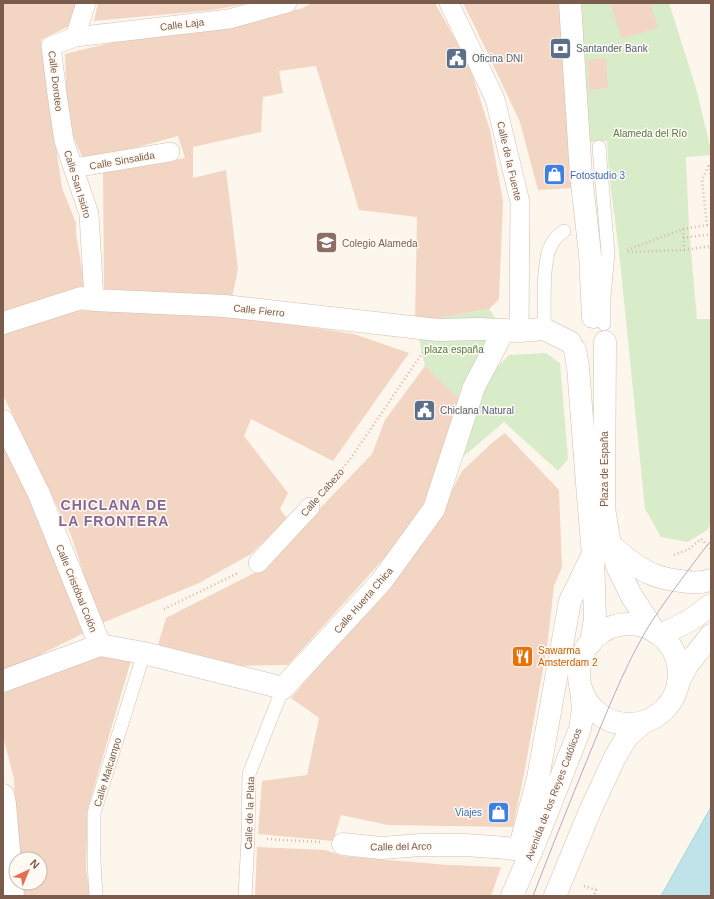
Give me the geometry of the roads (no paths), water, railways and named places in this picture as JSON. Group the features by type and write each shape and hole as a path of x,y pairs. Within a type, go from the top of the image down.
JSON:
{"street":[{"path":"75,37 86,3"},
{"name":"Calle Laja","path":"75,37 229,19 287,3"},
{"name":"Calle de la Fuente","path":"449,3 495,99 520,202 512,331"},
{"path":"512,331 544,329 573,346 580,353 592,354 602,348 601,328 590,254 581,175 570,3"},
{"name":"Calle Doroteo","path":"64,140 51,46 75,37"},
{"name":"Calle San Isidro","path":"64,140 89,214 94,300"},
{"name":"Calle Sinsalida","path":"74,168 170,152"},
{"name":"Calle Fierro","path":"3,323 81,298 94,300 225,306 438,330 480,329 512,331"},
{"name":"Plaza de España","path":"591,642 595,620 602,550 604,508 601,328 587,316 581,317 575,321 569,331 568,336 573,346 578,367 602,550 617,566 631,595 658,634"},
{"name":"Calle Huerta Chica","path":"283,688 381,582 434,509 474,388 512,331"},
{"name":"Calle Cristóbal Colón","path":"3,422 39,494 100,645"},
{"name":"Calle Cabezo","path":"258,563 310,507"},
{"path":"525,851 570,601 602,550 636,565 653,575 689,583 706,582 711,580"},
{"path":"658,634 689,621 711,605"},
{"path":"644,722 631,724 617,723 604,718 594,710 587,700 579,677 580,664 584,652 591,642 600,634 612,628 624,625 636,625 648,628 658,634 669,645 676,657 678,684"},
{"path":"555,896 615,757 627,738 644,722 656,716 666,708 674,696 688,664 711,635"},
{"path":"3,681 100,645 144,653 283,688"},
{"name":"Avenida de los Reyes Católicos","path":"512,896 525,851 580,729 583,709 582,689"},
{"path":"3,795 13,896"},
{"name":"Calle del Arco","path":"343,844 380,848 421,845 466,845 525,851"}],"lane":[{"path":"599,147 613,253 604,297 601,328"},
{"path":"544,329 547,256 553,242 564,231"},
{"name":"Calle Malcampo","path":"96,896 94,813 144,653"},
{"name":"Calle de la Plata","path":"245,896 249,774 283,688"}],"water":[{"path":"711,807 711,896 661,896"}],"tram line":[{"path":"533,896 589,755 615,694 644,634 681,580 711,541"}],"place":[{"name":"Santander Bank","path":"561,48"},
{"name":"Oficina DNI","path":"457,58"},
{"name":"Fotostudio 3","path":"555,175"},
{"name":"Colegio Alameda","path":"326,243"},
{"name":"Chiclana Natural","path":"424,410"},
{"name":"Sawarma Amsterdam 2","path":"522,656"},
{"name":"Viajes","path":"498,812"}],"district":[{"name":"CHICLANA DE LA FRONTERA","path":"114,514"}],"park label":[{"name":"Alameda del Río","path":"650,133"},
{"name":"plaza españa","path":"454,349"}]}
